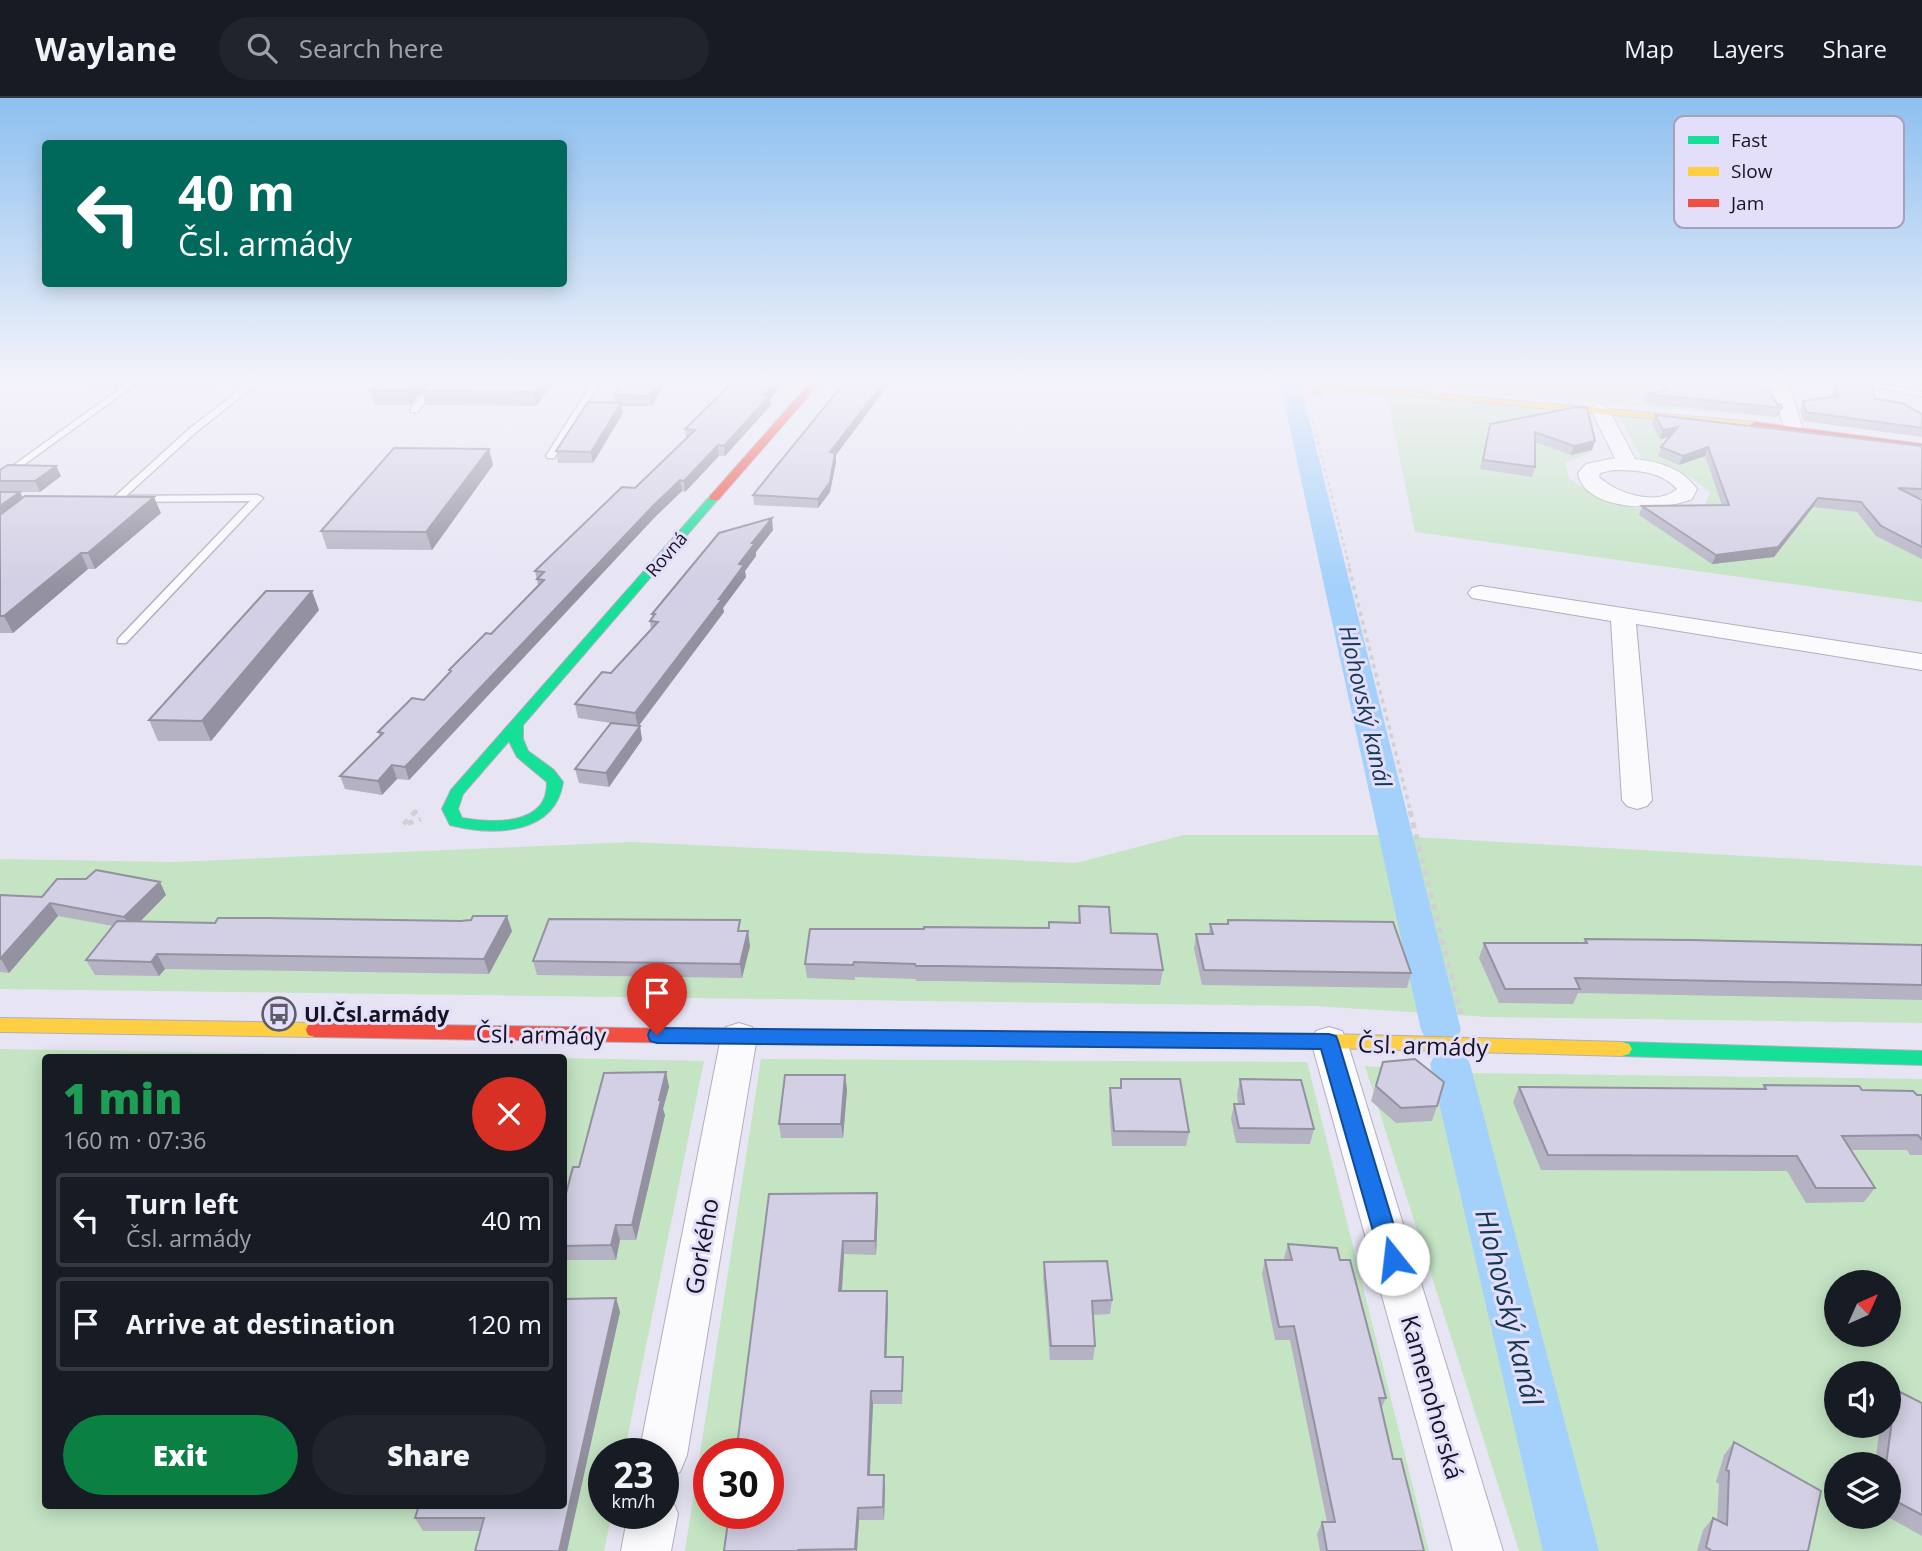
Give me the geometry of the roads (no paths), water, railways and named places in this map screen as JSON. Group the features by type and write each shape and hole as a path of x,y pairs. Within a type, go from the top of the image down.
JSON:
{"street":[{"name":"Rovná","path":"516,726 515,743 522,757 547,771 554,780 555,790 550,801 540,812 505,827 486,829 456,822 450,809 456,793 756,451"},
{"path":"1621,451 1628,464"},
{"path":"1480,593 1623,615 1919,668"},
{"path":"1623,615 1637,800"},
{"name":"Čsl. armády","path":"0,1025 739,1037 1329,1041 1922,1058"},
{"name":"Gorkého","path":"666,1438 739,1037"},
{"name":"Kamenohorská","path":"1329,1041 1478,1551"},
{"path":"646,1551 650,1529"}],"lane":[{"path":"0,479 39,451"},
{"path":"117,499 170,451"},
{"path":"551,456 554,451"},
{"path":"104,498 258,498 121,641"}],"waterway":[{"name":"Hlohovský kanál","path":"1306,451 1441,1030"},
{"name":"Hlohovský kanál","path":"1450,1064 1571,1551"}],"place":[{"name":"Ul.Čsl.armády","path":"279,1014"}]}
